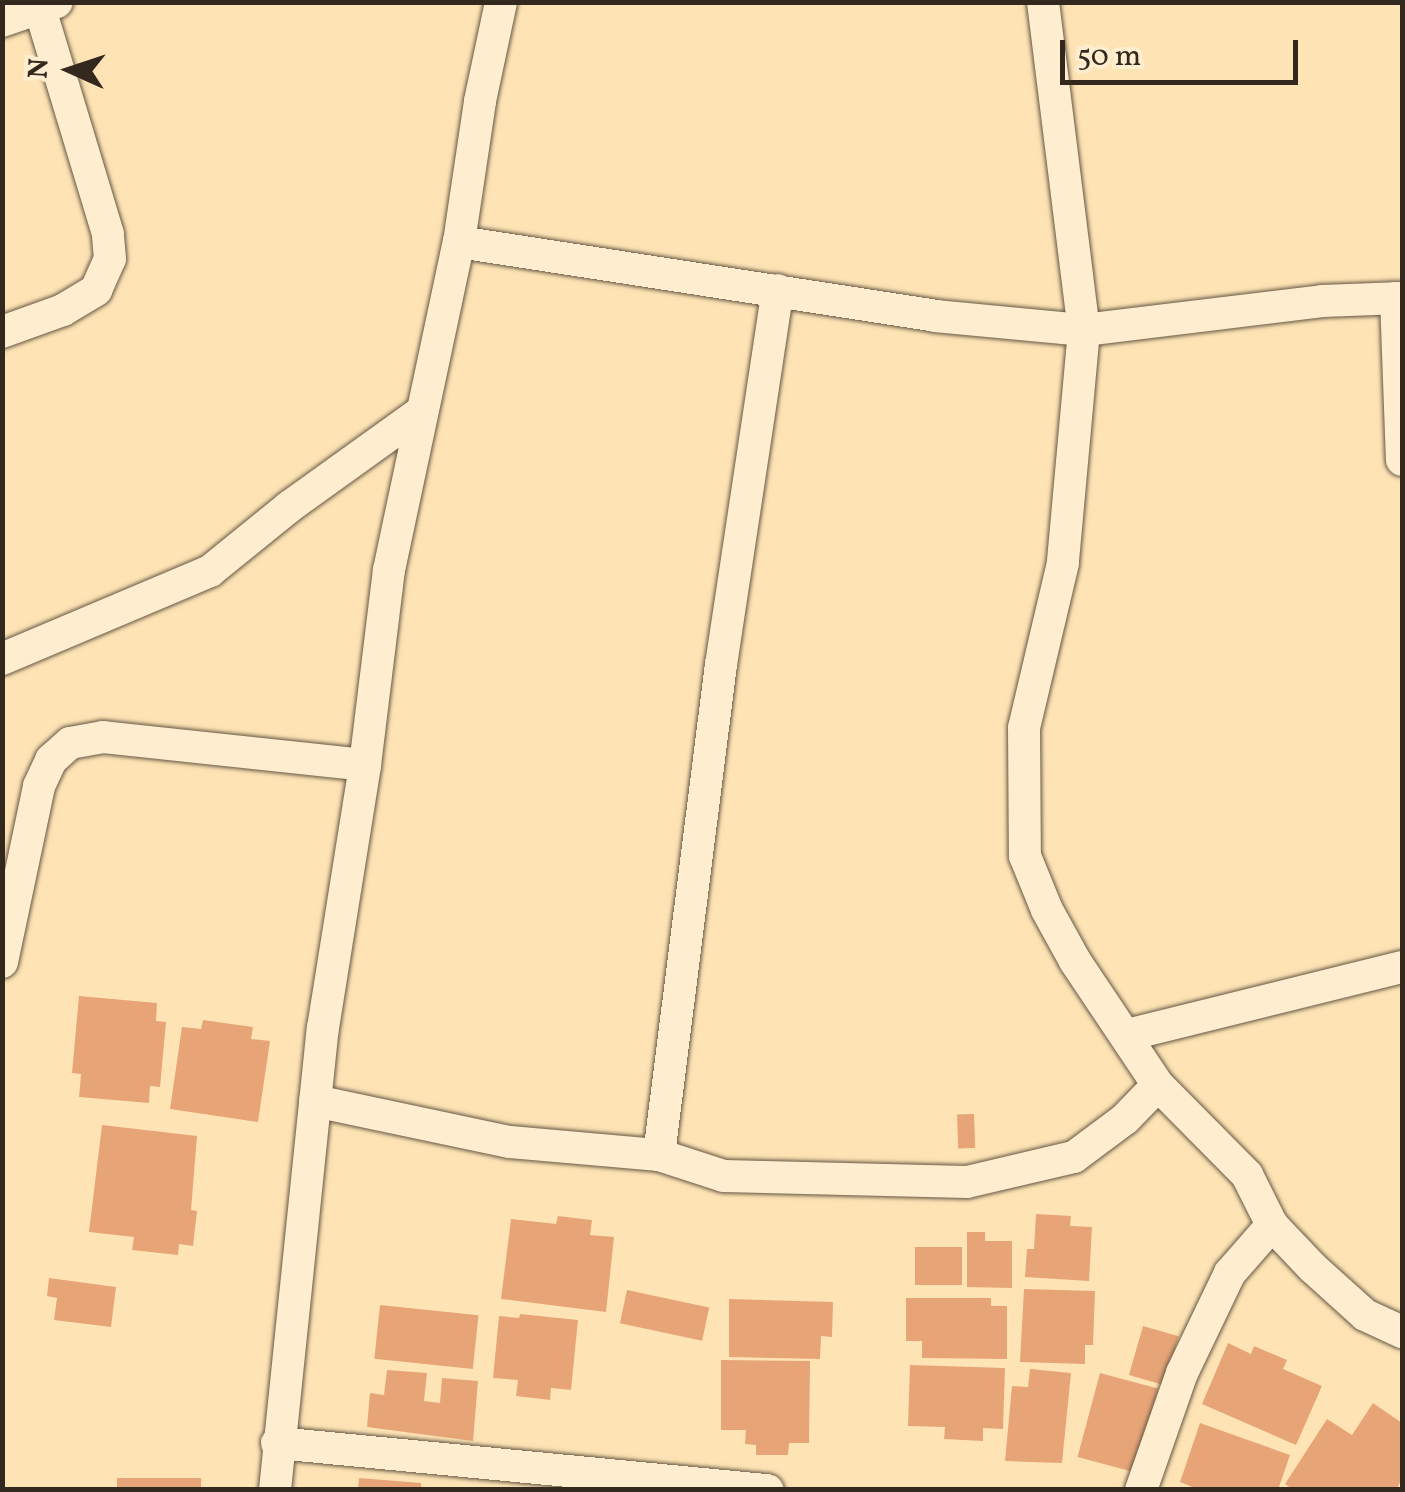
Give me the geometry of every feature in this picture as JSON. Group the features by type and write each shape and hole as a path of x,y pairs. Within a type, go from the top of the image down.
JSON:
{"street":[{"path":"274,1490 315,1101 366,765 389,570 459,242 480,100 501,2"},
{"path":"1043,2 1084,330 1063,564 1024,728 1025,856 1046,910 1158,1084 1246,1174 1272,1225 1364,1316 1402,1332"},
{"path":"2,21 48,6 108,234 110,259 96,290 63,310 2,332"},
{"path":"459,242 934,316 1084,330 1322,301 1399,298 1402,460"},
{"path":"659,1155 721,665 778,290"},
{"path":"2,659 210,570 289,507 421,412"},
{"path":"2,962 39,786 50,760 70,743 103,737 366,765"},
{"path":"1127,1035 1402,967"},
{"path":"315,1101 510,1142 659,1155 724,1176 967,1182 1074,1157 1125,1119 1158,1084"},
{"path":"1144,1489 1182,1374 1230,1273 1272,1225"},
{"path":"278,1444 768,1490"}],"building":[{"path":"79,996 157,1003 156,1021 166,1022 160,1087 150,1086 149,1103 79,1097 81,1074 72,1073"},
{"path":"203,1020 253,1027 251,1039 270,1041 258,1122 170,1109 182,1027 201,1029"},
{"path":"974,1114 975,1148 958,1149 957,1115"},
{"path":"102,1125 197,1136 191,1210 197,1211 193,1246 179,1244 178,1255 132,1250 134,1237 89,1232"},
{"path":"1036,1214 1071,1216 1070,1226 1092,1227 1089,1281 1025,1277 1027,1249 1034,1249"},
{"path":"558,1216 592,1220 590,1235 614,1237 606,1312 501,1299 511,1219 556,1224"},
{"path":"967,1232 985,1232 985,1241 1012,1241 1012,1288 967,1287"},
{"path":"915,1247 962,1247 962,1285 915,1285"},
{"path":"49,1278 116,1287 111,1327 54,1320 57,1298 47,1296"},
{"path":"1024,1289 1095,1291 1093,1345 1085,1345 1085,1364 1020,1362"},
{"path":"627,1290 709,1307 702,1341 620,1323"},
{"path":"906,1298 991,1298 991,1306 1007,1306 1007,1359 922,1358 922,1341 906,1341"},
{"path":"729,1299 833,1302 832,1337 821,1336 820,1359 729,1357"},
{"path":"380,1305 478,1315 473,1369 374,1359"},
{"path":"520,1314 578,1320 571,1390 551,1388 550,1400 516,1396 518,1380 493,1378 499,1316 519,1318"},
{"path":"1143,1326 1179,1336 1165,1385 1129,1375"},
{"path":"1228,1343 1251,1354 1254,1346 1287,1360 1283,1369 1322,1386 1296,1445 1202,1404"},
{"path":"721,1360 810,1361 809,1443 789,1443 788,1455 756,1455 756,1445 745,1444 746,1430 721,1430"},
{"path":"910,1365 1005,1368 1003,1429 983,1428 983,1441 944,1439 945,1427 908,1426"},
{"path":"1030,1369 1071,1373 1062,1463 1005,1461 1012,1386 1028,1387"},
{"path":"387,1370 427,1373 424,1401 440,1403 442,1378 478,1381 473,1441 367,1427 370,1393 384,1395"},
{"path":"1100,1373 1158,1389 1135,1473 1077,1457"},
{"path":"1373,1403 1402,1423 1402,1479 1396,1490 1294,1490 1285,1484 1327,1419 1352,1435"},
{"path":"1200,1423 1290,1455 1278,1490 1200,1490 1180,1482"},
{"path":"117,1478 201,1478 201,1490 117,1490"},
{"path":"359,1478 421,1483 421,1490 358,1490"}]}
